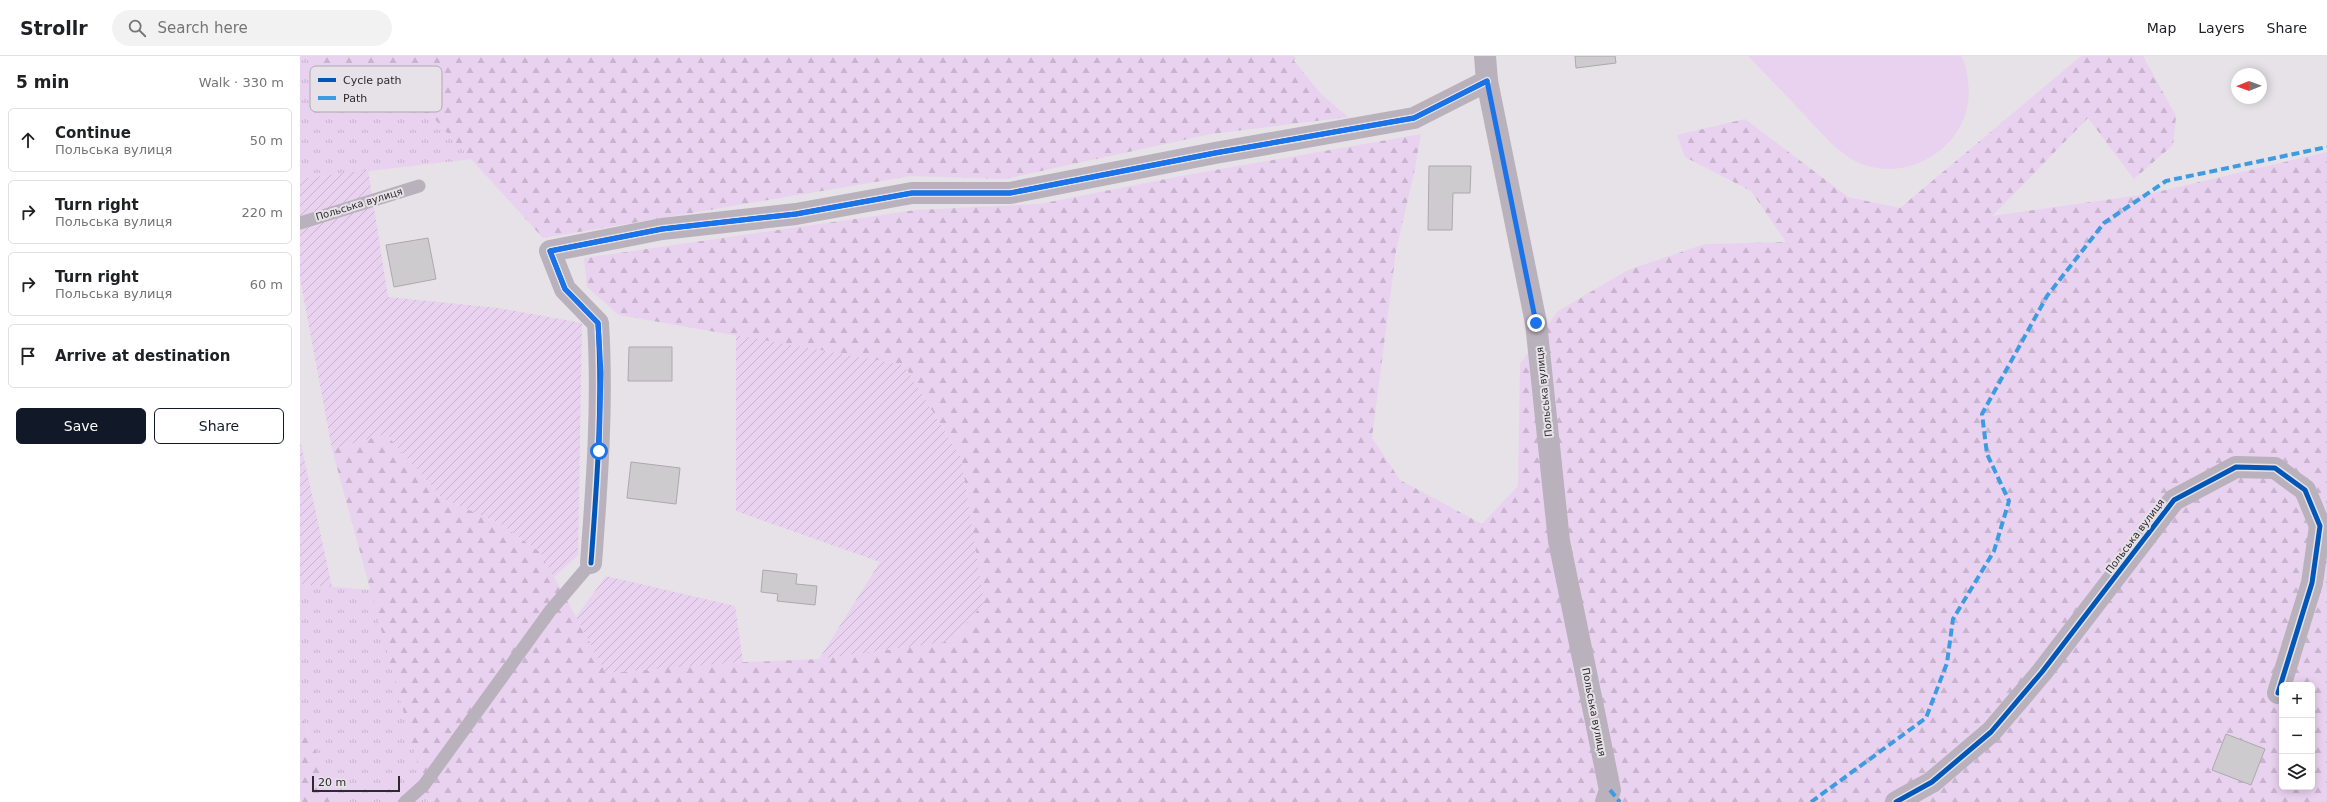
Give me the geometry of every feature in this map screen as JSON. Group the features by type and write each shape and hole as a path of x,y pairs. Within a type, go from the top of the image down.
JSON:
{"street":[{"name":"Польська вулиця","path":"1485,56 1487,81 1536,323 1559,541 1613,798"},
{"path":"591,563 599,451 601,373 598,323 565,289 550,251 662,229 796,214 912,193 1010,193 1215,153 1414,118 1487,81"},
{"name":"Польська вулиця","path":"1896,802 1932,782 1991,732 2042,672 2174,500 2236,467 2275,468 2305,490 2320,526 2312,583 2278,693"}],"lane":[{"name":"Польська вулиця","path":"300,223 418,186"},
{"path":"405,802 424,785 550,611 591,563"}],"green space":[{"path":"300,56 314,56 322,66 310,66 310,112 422,112 430,114 472,159 300,179"},
{"path":"314,56 1295,56 1294,61 1321,94 1348,117 1211,134 1005,179 911,176 543,238 430,114 422,112 442,112 442,66 322,66"},
{"path":"1748,56 1961,56 1967,75 1968,103 1962,123 1951,140 1936,154 1918,163 1898,168 1877,168 1857,162 1843,154"},
{"path":"2081,56 2143,56 2176,116 2173,145 2134,179 2088,118 1992,216 2148,194 2327,152 2327,802 428,802 332,449 386,434 443,499 498,522 540,552 607,673 724,663 819,659 952,641 984,602 961,458 904,365 619,315 587,287 584,258 916,210 1039,204 1181,176 1421,134 1414,173 1396,251 1372,438 1400,480 1482,524 1518,486 1520,364 1558,311 1628,270 1705,244 1786,242 1751,191 1685,157 1677,135 1745,119 1848,197 1900,208"},
{"path":"368,170 388,297 498,308 582,323 578,555 554,577 540,552 498,522 443,499 386,434 332,449 300,278 300,179"},
{"path":"736,335 904,365 961,458 984,602 952,641 819,659 880,562 736,511"},
{"path":"300,440 332,587 300,584"},
{"path":"606,576 735,606 743,662 606,673 576,617"},
{"path":"300,584 371,590 428,802 337,802 300,712"},
{"path":"300,712 337,802 300,802"}],"building":[{"path":"1575,56 1615,56 1616,63 1576,68"},
{"path":"1429,166 1471,166 1470,193 1453,193 1452,230 1428,230"},
{"path":"428,238 436,279 394,287 386,245"},
{"path":"629,347 672,347 672,381 628,381"},
{"path":"631,462 680,468 676,504 627,498"},
{"path":"763,570 797,574 796,584 817,586 815,605 777,601 778,594 761,592"},
{"path":"2226,734 2265,749 2251,785 2212,770"}],"marked path":[{"path":"1811,802 1926,718 1947,663 1953,619 1994,551 2009,501 1987,454 1982,414 2047,296 2104,223 2166,181 2327,147"},
{"path":"1610,790 1620,802"}],"cycle path":[{"path":"591,563 600,413 598,323 565,289 550,251 662,229 796,214 912,193 1010,193 1215,153 1414,118 1487,81"},
{"path":"1896,802 1932,782 1991,732 2042,672 2174,500 2236,467 2275,468 2305,490 2320,526 2312,583 2278,693"}],"route":[{"path":"599,451 601,373 598,323 565,289 550,251 662,229 796,214 912,193 1010,193 1215,153 1414,118 1487,81 1536,323"}]}
